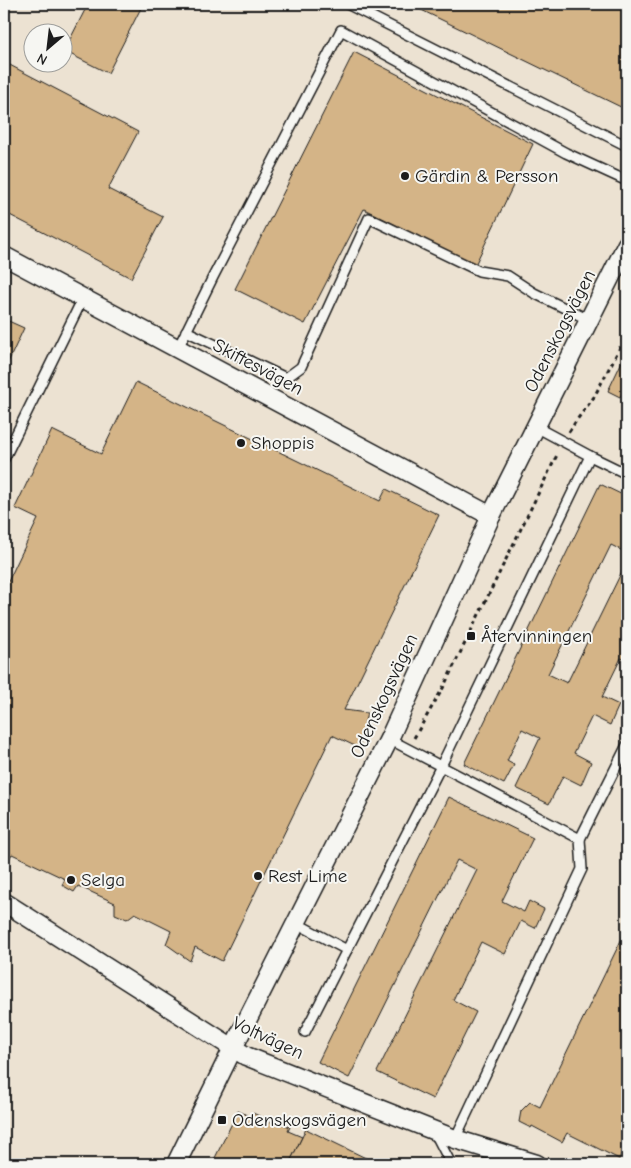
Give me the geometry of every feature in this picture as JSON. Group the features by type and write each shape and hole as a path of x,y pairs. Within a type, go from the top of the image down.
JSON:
{"street":[{"name":"Odenskogsvägen","path":"176,1164 389,739 491,516 627,244"},
{"name":"Skiftesvägen","path":"4,256 491,516"},
{"name":"Voltvägen","path":"4,902 246,1056 454,1140 537,1164"}],"lane":[{"path":"346,4 627,146"},
{"path":"178,348 341,30 566,153 627,180"},
{"path":"186,331 286,378 301,367 369,218 479,270 508,276 534,293 589,320"},
{"path":"4,459 83,298"},
{"path":"536,427 627,474"},
{"path":"305,1032 441,766 590,456"},
{"path":"389,739 580,839"},
{"path":"454,1140 582,869 580,839 627,745"},
{"path":"296,923 347,950"},
{"path":"433,1131 451,1164"}],"shaded area":[{"path":"4,4 627,4 627,1164 4,1164"}],"building":[{"path":"88,4 143,4 108,73 72,55 72,35"},
{"path":"409,4 627,4 627,110"},
{"name":"Gärdin & Persson","path":"354,52 533,144 475,265 364,209 305,324 235,289"},
{"path":"4,62 138,132 108,189 163,217 131,278 4,212"},
{"path":"4,319 24,328 4,371"},
{"path":"627,351 627,384 620,397 608,391"},
{"path":"136,382 380,501 386,489 439,515 344,710 367,713 359,748 332,735 222,961 195,947 190,961 166,944 171,931 135,913 127,919 115,914 115,903 78,886 74,892 62,885 65,879 12,854 9,859 4,857 4,590 38,519 15,508 52,430 101,454"},
{"path":"600,484 627,497 627,553 611,545 548,674 567,683 627,561 627,661 621,658 602,697 619,705 610,725 592,716 574,753 591,762 581,785 563,776 549,804 516,788 540,738 522,729 507,761 514,765 504,784 464,764"},
{"path":"449,797 533,838 502,901 524,912 529,901 544,909 535,928 521,921 505,954 481,942 453,1000 476,1012 433,1099 377,1072 477,870 457,860 349,1078 318,1062"},
{"path":"627,928 627,1143 619,1159 567,1133 562,1142 532,1126 531,1128 519,1122 521,1111 530,1102 540,1107"},
{"path":"238,1111 252,1117 253,1113 275,1124 276,1121 290,1127 288,1131 302,1137 289,1164 212,1164"},
{"path":"306,1129 378,1164 289,1164"}],"place":[{"name":"Gärdin & Persson","path":"405,176"},
{"name":"Shoppis","path":"241,443"},
{"name":"Återvinningen","path":"471,636"},
{"name":"Rest Lime","path":"258,876"},
{"name":"Selga","path":"71,880"},
{"name":"Odenskogsvägen","path":"222,1120"}]}
